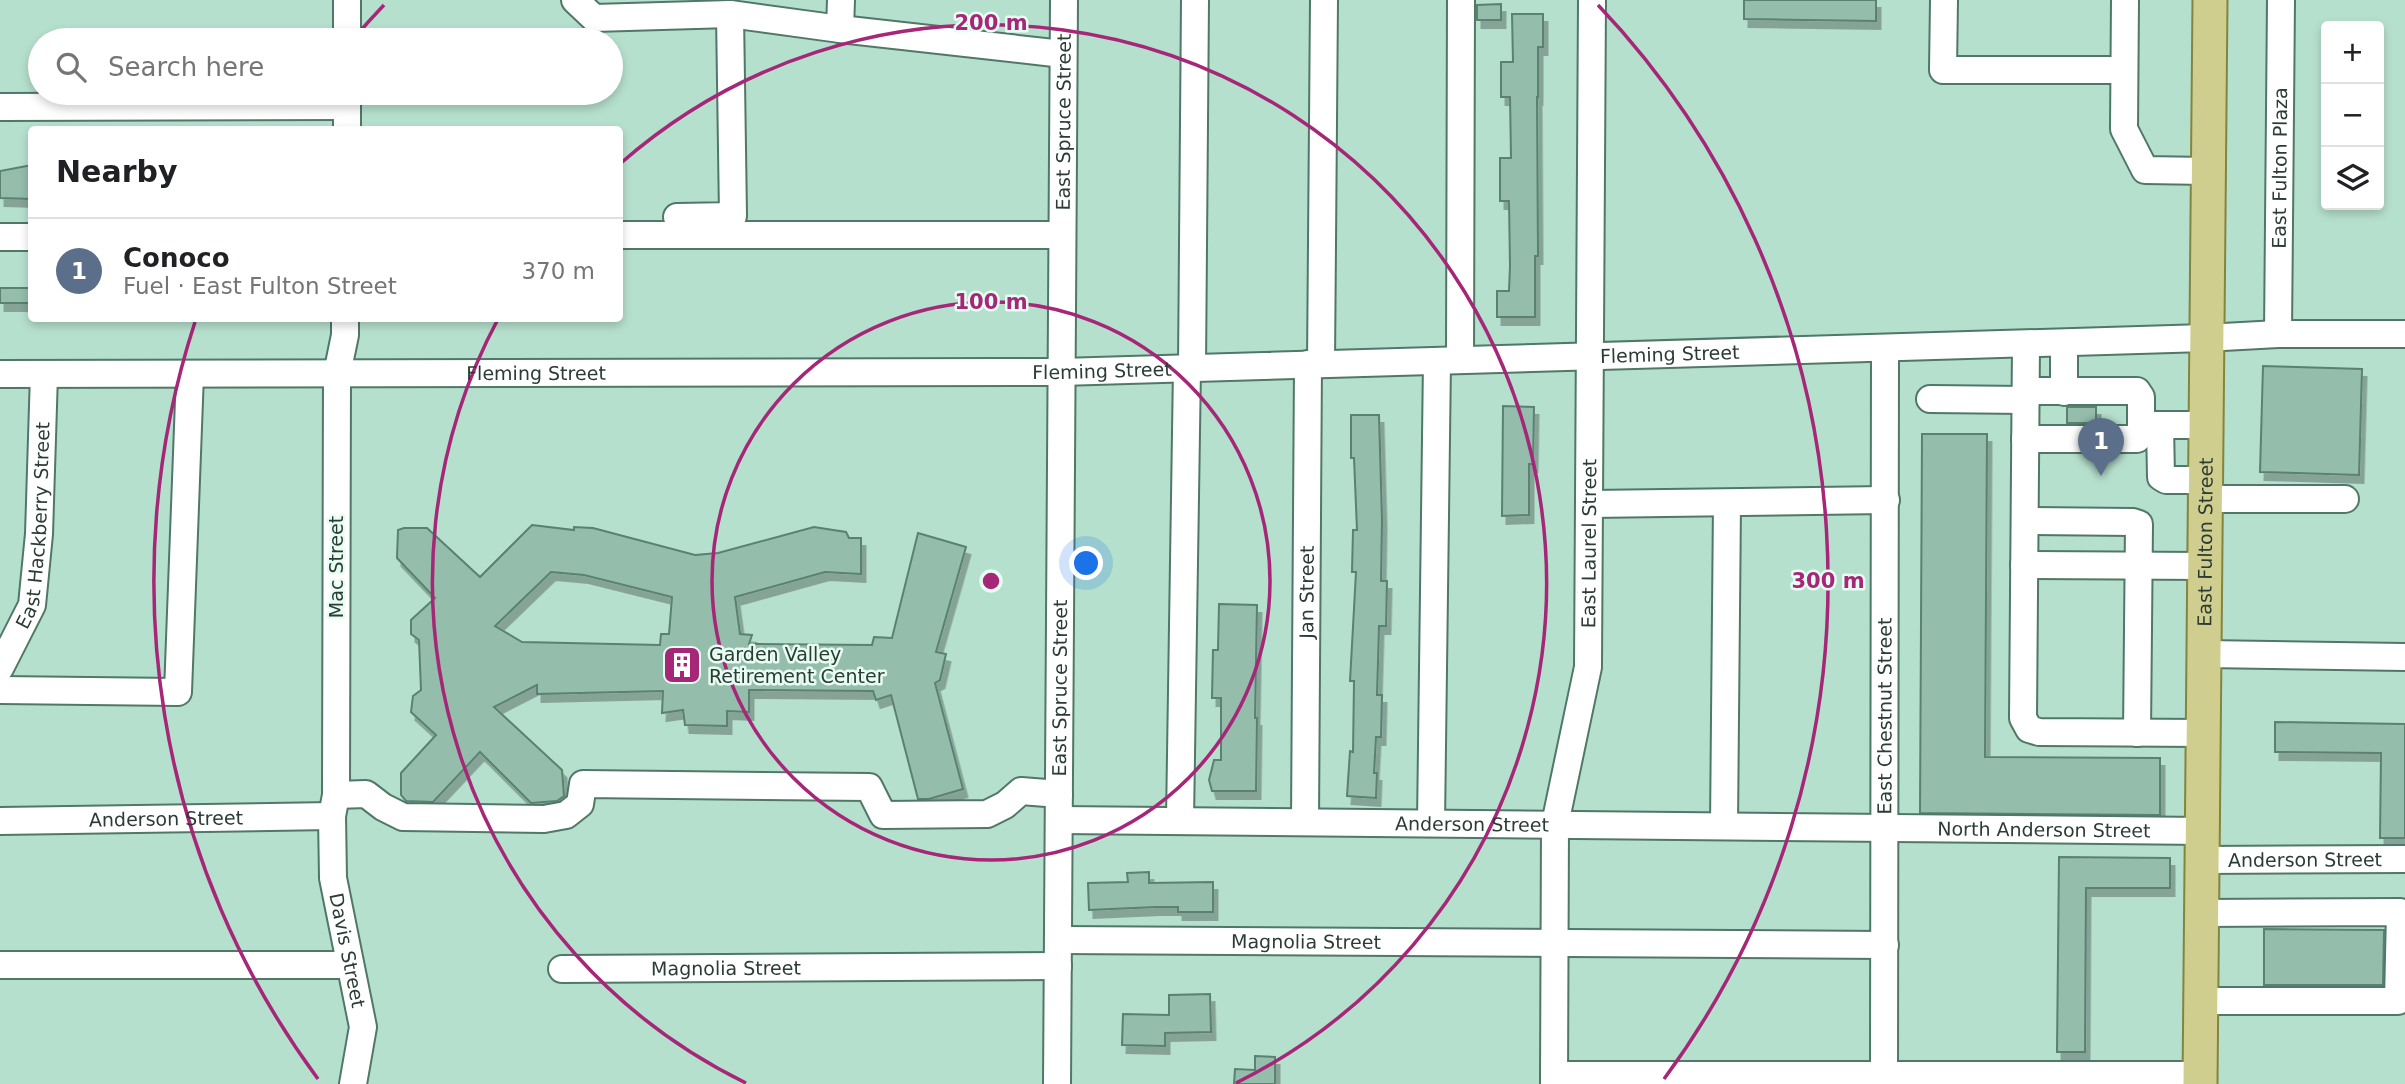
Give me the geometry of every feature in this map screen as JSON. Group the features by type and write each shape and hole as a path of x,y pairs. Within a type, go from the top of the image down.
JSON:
{"main road":[{"name":"East Fulton Street","path":"2200,1079 2210,0"}],"street":[{"path":"347,0 347,28"},
{"path":"575,0 594,18 730,13 840,29 1063,54"},
{"path":"840,29 841,0"},
{"name":"East Spruce Street","path":"1057,1084 1064,0"},
{"path":"1180,820 1195,0"},
{"name":"Jan Street","path":"1305,821 1324,0"},
{"path":"1431,823 1461,0"},
{"name":"East Laurel Street","path":"1554,1080 1555,824 1588,667 1592,356 1592,0"},
{"path":"1944,0 1943,70 2124,70"},
{"path":"2125,0 2124,129 2145,170 2207,171"},
{"name":"East Fulton Plaza","path":"2278,334 2281,0"},
{"path":"623,217 733,216 730,13"},
{"path":"0,107 347,109"},
{"path":"623,234 1062,234"},
{"path":"0,237 28,237"},
{"name":"Mac Street","path":"334,805 337,373 345,322"},
{"name":"Fleming Street","path":"0,374 1062,372 2064,343 2278,334 2405,334"},
{"path":"2064,343 2064,392"},
{"path":"2026,344 2023,718 2029,729 2039,732 2204,733"},
{"name":"East Chestnut Street","path":"1884,1079 1885,348"},
{"name":"East Hackberry Street","path":"0,668 32,605 39,534 44,374"},
{"path":"0,690 178,692 190,374"},
{"path":"1930,399 2137,391 2151,425 2161,477 2166,480 2205,489 2345,499"},
{"path":"2025,439 2137,439 2151,425 2205,425"},
{"path":"1590,504 1886,500"},
{"path":"1724,826 1727,503"},
{"path":"2025,521 2139,524 2137,733"},
{"path":"2024,565 2205,566"},
{"path":"2205,654 2405,657"},
{"name":"Anderson Street","path":"0,821 334,805 366,794 403,817 544,819 566,815 580,804 583,784 869,787 883,815 986,814 1005,805 1021,791 1059,807 1180,820 1886,828"},
{"name":"Davis Street","path":"334,805 333,878 363,1027 353,1084"},
{"name":"North Anderson Street","path":"1886,828 2204,846"},
{"name":"Anderson Street","path":"2204,846 2405,859"},
{"path":"2201,1001 2398,1001 2400,912 2202,913"},
{"name":"Magnolia Street","path":"562,969 1058,953 1555,944 1885,946"},
{"path":"0,965 350,965"},
{"path":"1554,1080 2200,1079"}],"building":[{"path":"1744,0 1876,0 1876,21 1744,19"},
{"path":"1501,4 1501,20 1477,20 1477,5"},
{"path":"1512,14 1543,14 1543,47 1538,47 1538,256 1535,256 1535,317 1497,317 1497,291 1509,291 1509,201 1500,201 1500,158 1511,158 1510,97 1501,97 1501,62 1513,62"},
{"path":"28,166 28,199 0,198 0,171"},
{"path":"0,288 28,288 28,303 0,303"},
{"path":"2263,366 2362,369 2359,475 2260,472"},
{"path":"1503,406 1534,407 1533,464 1529,464 1529,515 1502,516"},
{"path":"2067,407 2096,407 2096,423 2067,423"},
{"path":"1351,415 1379,415 1381,581 1387,581 1386,626 1379,626 1377,695 1382,695 1381,737 1376,737 1376,798 1347,796 1350,751 1353,752 1354,681 1350,681 1356,572 1352,572 1353,530 1357,530 1354,458 1351,458"},
{"path":"1922,434 1987,434 1985,757 2160,758 2160,815 1920,813"},
{"name":"Garden Valley Retirement Center","path":"532,525 574,530 574,527 593,528 695,555 718,553 814,527 846,532 849,538 861,538 861,574 825,572 735,597 740,634 752,635 749,644 872,645 874,637 892,638 918,533 966,547 936,652 946,654 940,680 935,683 963,789 929,799 918,799 891,695 876,700 873,691 749,690 749,712 727,711 727,726 685,725 683,710 662,713 663,691 537,694 537,685 494,707 562,770 564,796 557,801 531,803 480,752 433,802 406,801 401,795 401,773 436,735 411,712 413,696 421,690 419,640 411,634 411,620 435,598 397,558 398,530 427,528 480,577","holes":["551,572 584,575 672,597 669,634 661,634 660,645 522,642 495,626"]},
{"path":"1219,604 1257,605 1256,791 1212,791 1209,780 1214,760 1221,760 1221,698 1212,698 1213,650 1218,650"},
{"path":"2275,722 2405,724 2405,838 2380,838 2381,753 2275,752"},
{"path":"2059,857 2170,858 2170,888 2086,888 2085,1052 2057,1052"},
{"path":"1149,872 1149,883 1213,882 1213,912 1178,912 1178,907 1089,910 1088,883 1128,882 1127,873"},
{"path":"2264,929 2384,930 2383,985 2264,985"},
{"path":"1210,994 1211,1032 1165,1033 1165,1046 1122,1045 1123,1014 1169,1015 1169,995"},
{"path":"1255,1056 1275,1057 1275,1084 1234,1084 1235,1069 1255,1070"}],"place":[{"name":"Conoco","path":"2101,476"},
{"name":"Garden Valley Retirement Center","path":"682,665"}]}
